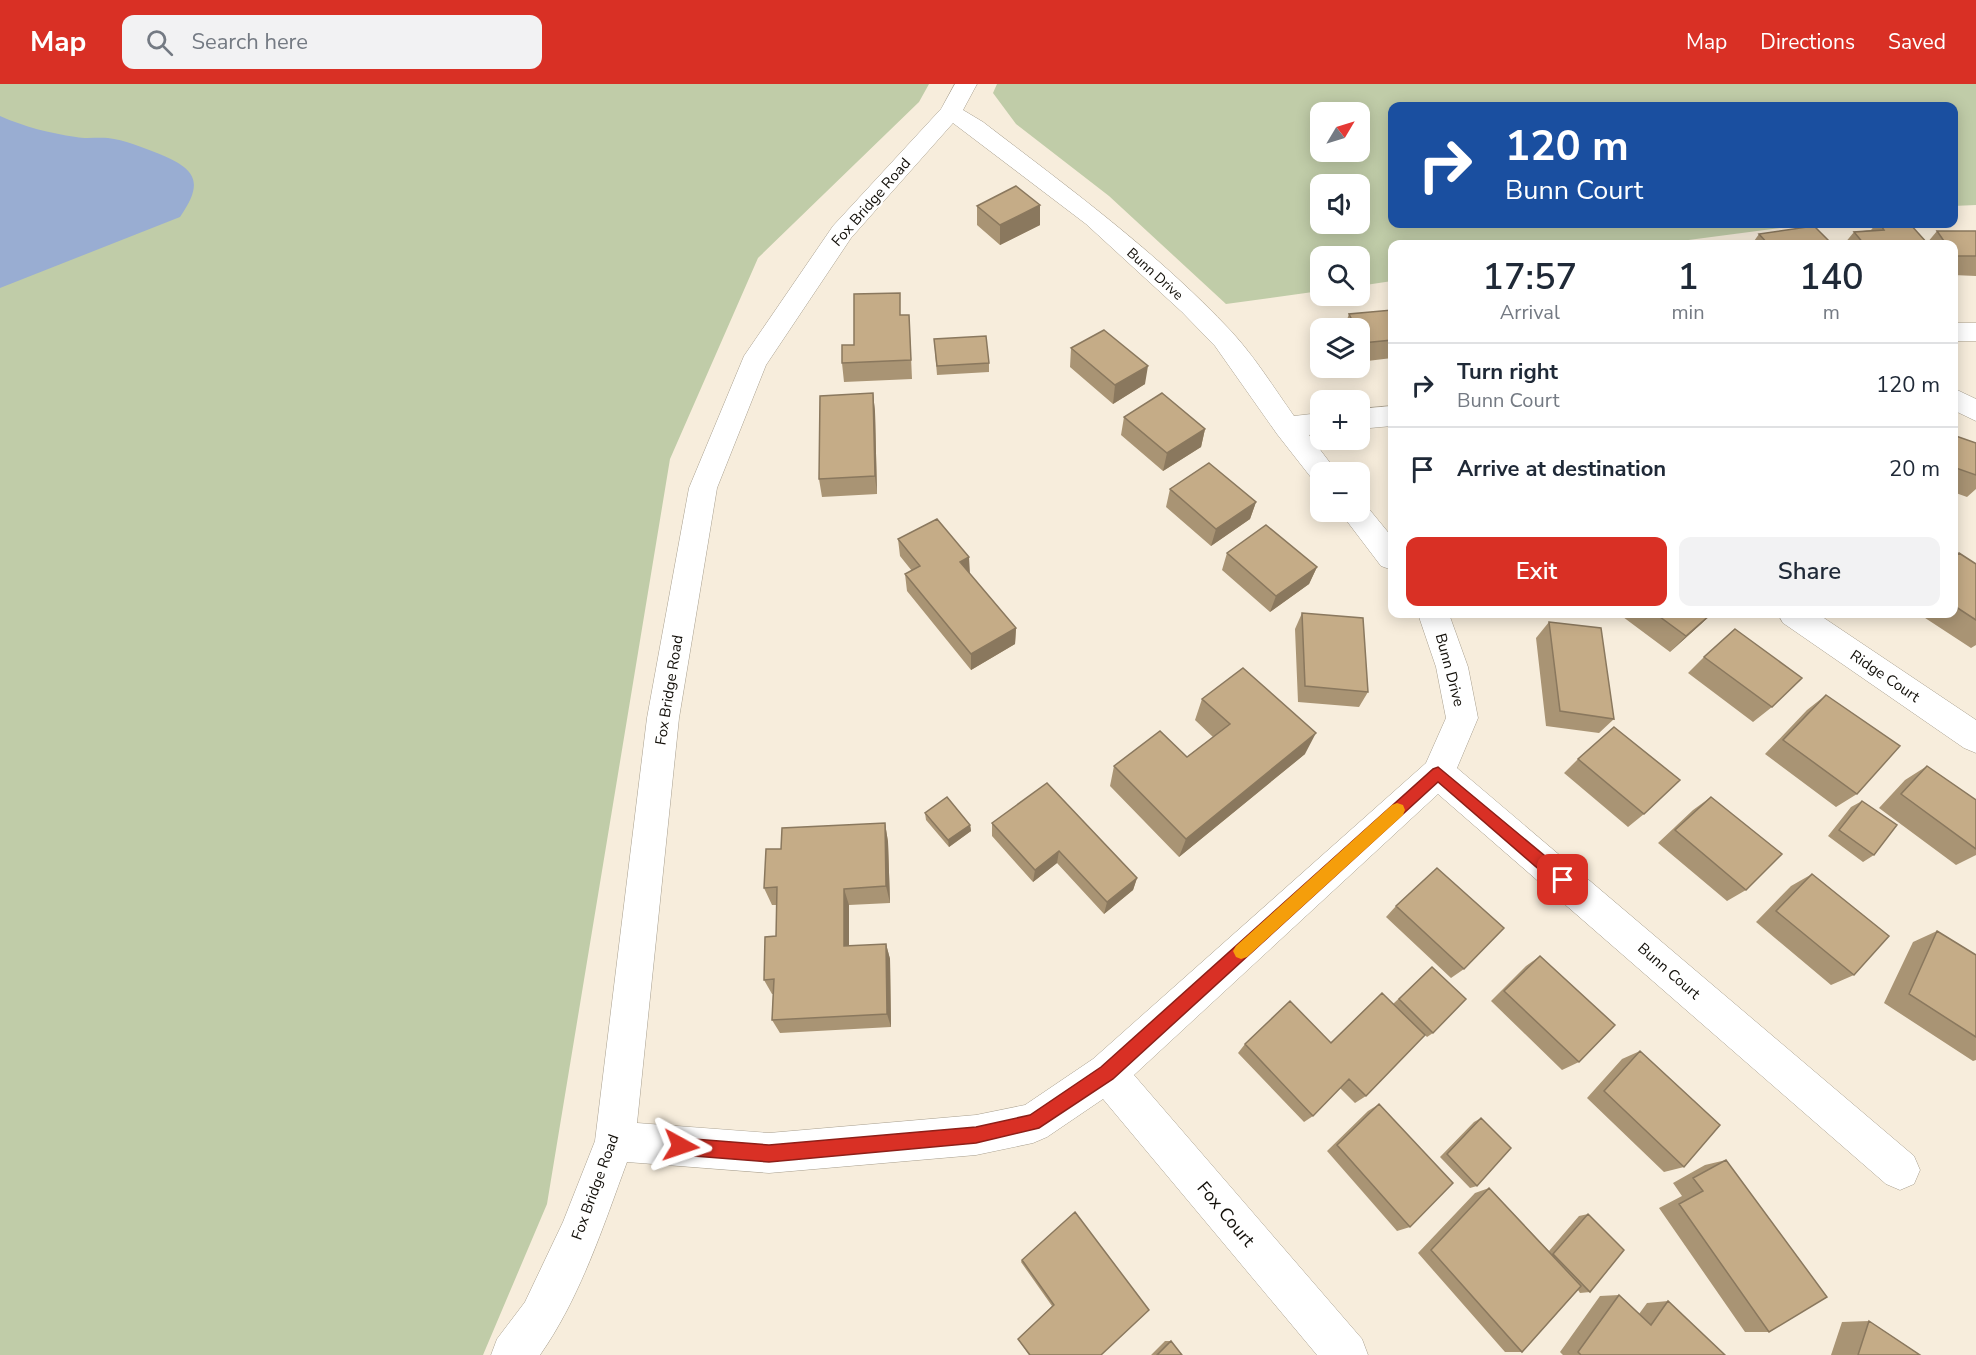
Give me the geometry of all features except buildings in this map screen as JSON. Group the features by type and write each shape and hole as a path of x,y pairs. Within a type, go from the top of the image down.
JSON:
{"street":[{"name":"Bunn Drive","path":"959,98 975,127 1095,219 1191,306 1224,340 1315,462"},
{"name":"Fox Bridge Road","path":"513,1355 540,1317 579,1234 615,1141 663,718 703,488 753,363 842,232 959,98"},
{"path":"1958,332 1976,332"},
{"path":"1958,401 1976,411"},
{"path":"1370,418 1388,416"},
{"path":"1287,427 1310,424"},
{"path":"1363,522 1388,553"},
{"name":"Bunn Drive","path":"615,1141 769,1153 976,1135 1033,1123 1107,1073 1438,773 1462,718 1452,666 1435,618"},
{"name":"Ridge Court","path":"1800,618 1976,738"},
{"name":"Bunn Court","path":"1438,773 1900,1170"},
{"name":"Fox Court","path":"1107,1073 1346,1355"}],"green space":[{"path":"0,84 929,84 919,102 758,258 670,459 547,1204 483,1355 0,1355"},
{"path":"997,84 1976,84 1976,205 1958,206 1958,102 1388,102 1388,228 1780,228 1689,240 1388,240 1388,282 1370,284 1370,246 1310,246 1310,292 1226,304 1109,196 1016,124 993,93"}],"water":[{"path":"0,116 56,134 80,138 108,138 145,148 180,164 187,170 194,184 193,194 180,217 0,288"}],"slow traffic":[{"path":"1241,951 1397,810"}],"route":[{"path":"681,1146 769,1153 976,1135 1033,1123 1107,1073 1438,773 1563,880"}]}
